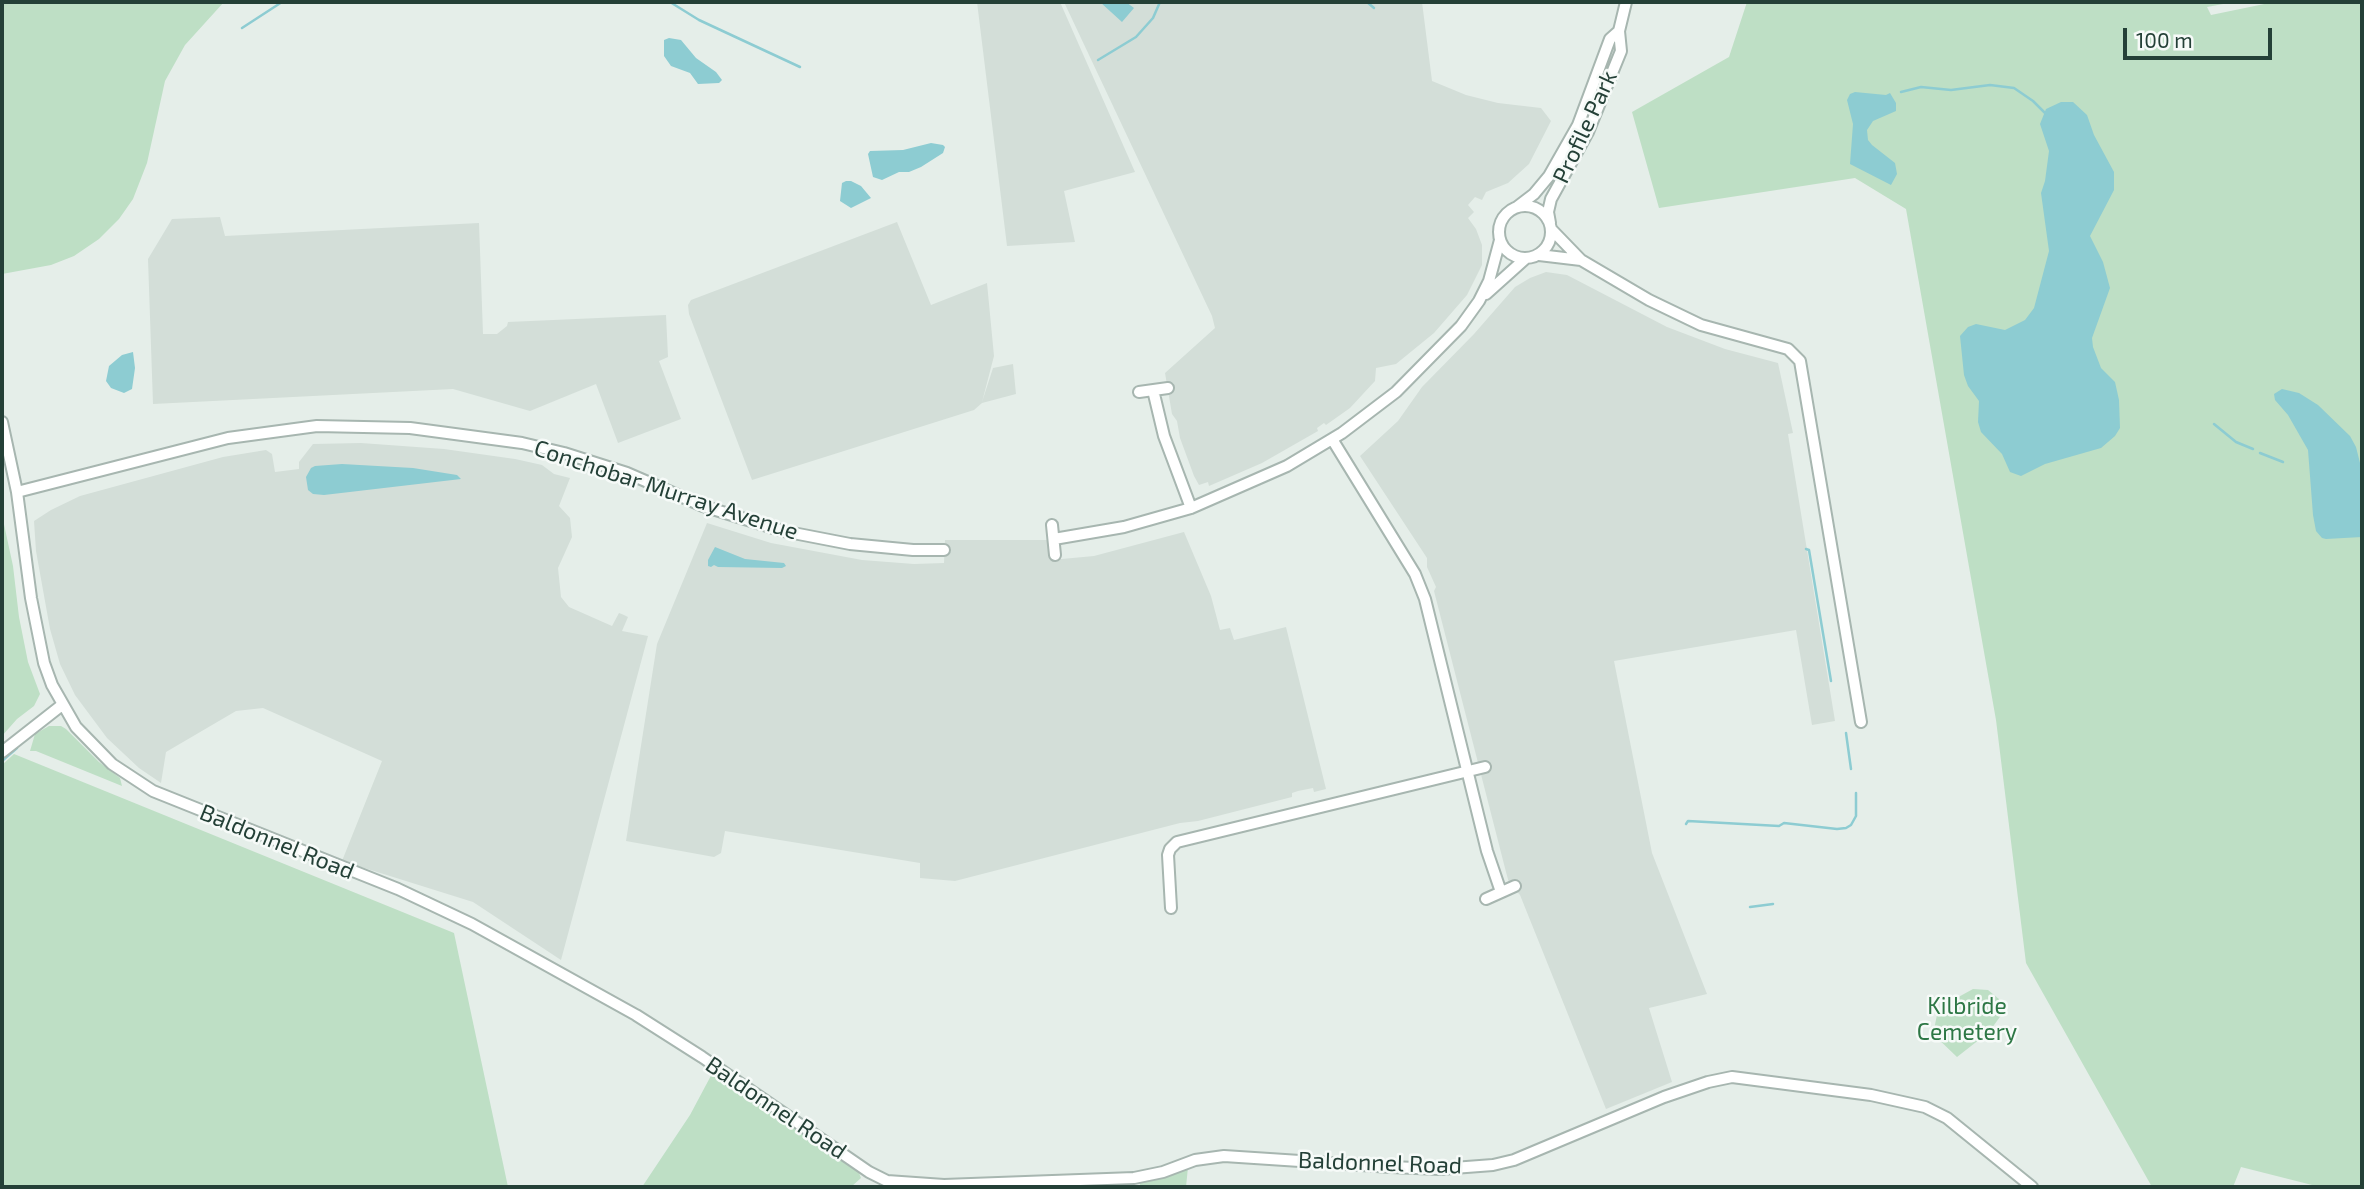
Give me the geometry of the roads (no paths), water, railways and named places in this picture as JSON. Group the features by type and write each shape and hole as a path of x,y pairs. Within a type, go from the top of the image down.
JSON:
{"street":[{"name":"Profile Park","path":"1551,226 1548,212 1551,199 1588,132 1620,51 1619,32 1626,2"},
{"name":"Profile Park","path":"1517,207 1534,194 1549,176 1578,125 1610,40 1619,32"},
{"path":"1479,301 1495,267 1502,221 1517,207 1533,207 1540,211 1581,260 1649,300 1701,325 1788,349 1800,361 1861,722"},
{"path":"1539,255 1550,242 1551,226"},
{"path":"1500,240 1508,252 1525,259"},
{"path":"1054,539 1124,527 1191,508 1287,466 1332,439 1396,392 1447,342 1479,301 1525,259 1539,255 1581,260"},
{"path":"1139,392 1168,388"},
{"path":"1153,390 1164,436 1191,508"},
{"name":"Baldonnel Road","path":"2,422 17,492 31,598 44,663 62,705 92,745 112,764 153,791 398,889 472,924 636,1015 869,1172 887,1181 944,1185 1125,1178 1163,1172 1195,1160 1224,1156 1440,1169 1493,1166 1514,1160 1664,1097 1718,1079 1737,1077 1871,1095 1925,1107 1947,1118 2032,1187"},
{"name":"Conchobar Murray Avenue","path":"17,492 229,438 317,426 410,428 522,443 564,453 626,473 703,506 783,531 860,545 944,550"},
{"path":"1332,439 1415,574 1434,635 1487,851 1501,892"},
{"path":"1052,525 1055,555"},
{"path":"2,752 62,705"},
{"path":"1171,908 1168,855 1177,842 1485,767"},
{"path":"1486,899 1515,886"}],"water":[{"path":"1100,2 1126,2 1134,8 1122,22"},
{"path":"664,40 681,40 696,58 716,72 722,80 719,83 698,84 690,73 671,66 664,56"},
{"path":"1855,92 1886,95 1890,93 1896,103 1896,111 1873,121 1867,130 1868,140 1872,145 1895,163 1897,174 1891,185 1850,164 1853,124 1847,100 1850,94"},
{"path":"2061,102 2073,102 2087,115 2094,135 2114,172 2114,190 2090,236 2103,262 2110,288 2092,338 2101,368 2115,382 2120,428 2101,448 2045,464 2021,476 2010,472 2002,454 1981,432 1978,422 1979,401 1964,375 1960,336 1968,327 1976,324 2005,330 2025,320 2034,308 2049,251 2041,193 2049,151 2040,124 2046,109"},
{"path":"931,143 943,145 943,153 921,167 909,172 899,172 882,180 873,177 868,154 870,151 903,150"},
{"path":"846,181 861,186 871,198 851,208 840,201 842,183"},
{"path":"133,352 135,368 132,389 124,393 111,388 106,381 109,366 122,355"},
{"path":"2282,389 2299,393 2318,405 2350,436 2356,447 2362,471 2362,537 2326,539 2316,531 2308,450 2288,415 2275,400 2274,394"},
{"path":"342,464 413,468 457,475 461,479 324,495 313,494 308,490 306,477 311,468"},
{"path":"715,547 745,559 784,563 786,566 711,567 708,566 708,560"}],"waterway":[{"path":"242,28 282,2"},
{"path":"670,2 699,20 800,67"},
{"path":"1098,60 1136,37 1153,18 1160,2"},
{"path":"1367,2 1374,8"},
{"path":"1901,92 1921,87 1951,90 1990,85 2014,88 2045,113"},
{"path":"2214,424 2236,442 2253,449"},
{"path":"2260,453 2283,462"},
{"path":"1806,549 1809,550 1831,681"},
{"path":"1846,733 1851,769"},
{"path":"2,761 17,748"},
{"path":"1686,824 1688,821 1779,826 1784,823 1846,828 1856,816 1856,793"},
{"path":"1750,907 1773,904"}],"park label":[{"name":"Kilbride Cemetery","path":"1967,1019"}]}
